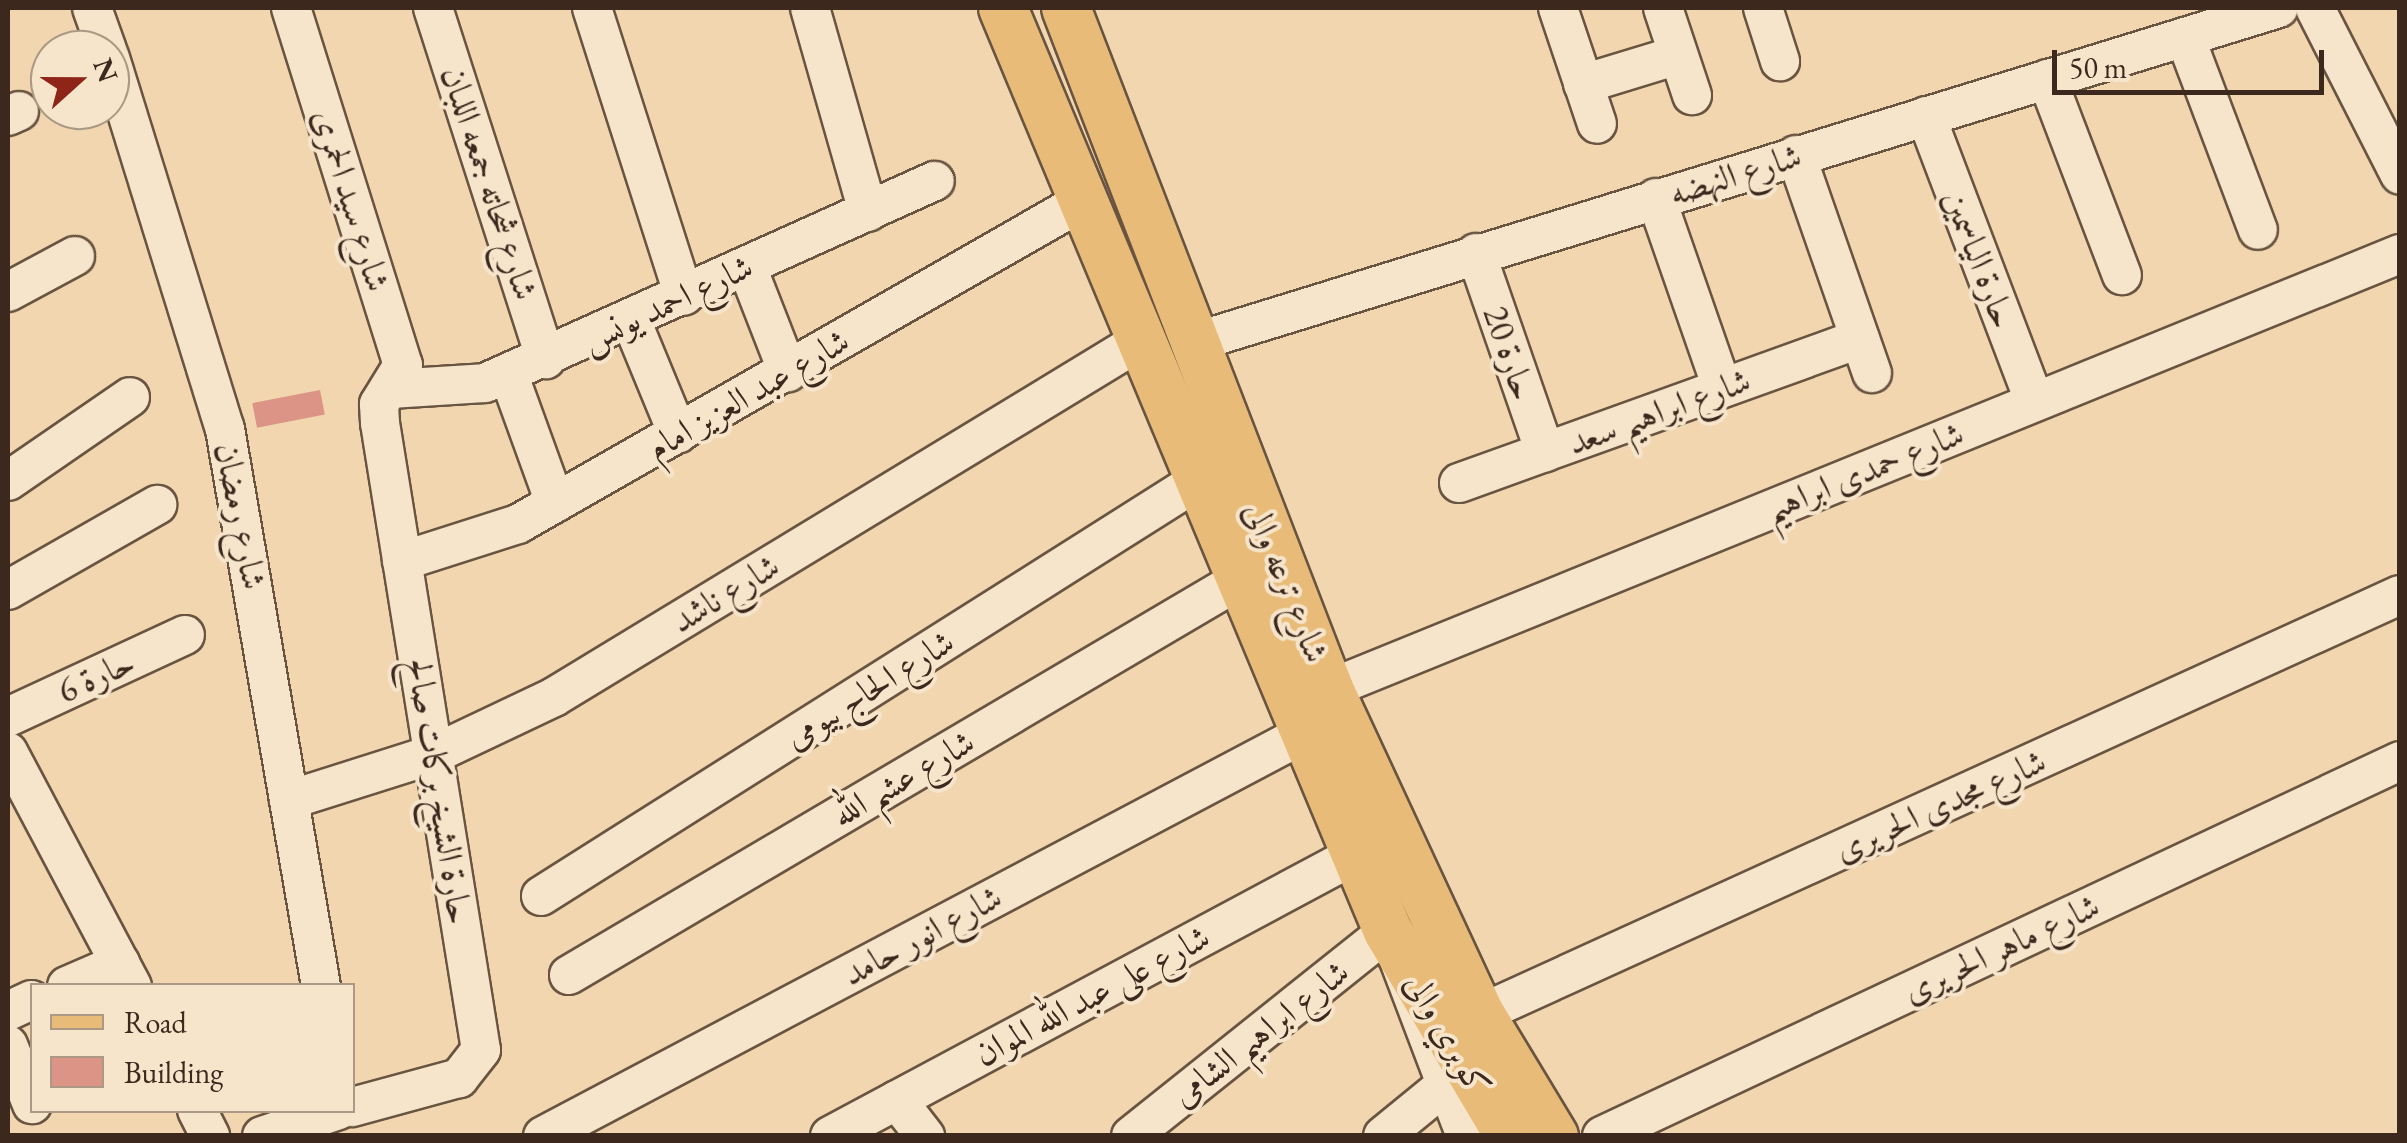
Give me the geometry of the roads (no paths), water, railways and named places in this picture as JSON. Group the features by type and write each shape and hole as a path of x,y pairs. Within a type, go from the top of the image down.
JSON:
{"main road":[{"name":"شارع ترعه والى","path":"1003,8 1236,582 1388,932"},
{"name":"شارع ترعه والى","path":"1066,8 1192,342 1330,689 1480,1014 1554,1136"},
{"name":"كوبري والى","path":"1388,932 1508,1136"}],"street":[{"name":"شارع سيد الحمرى","path":"291,8 403,364 390,389"},
{"name":"شارع شحاته جمعه اللبان","path":"433,8 546,358"},
{"path":"592,8 684,296"},
{"path":"810,8 868,212"},
{"path":"1558,8 1597,124"},
{"path":"1663,8 1692,95"},
{"path":"1762,8 1780,61"},
{"path":"2315,8 2400,175"},
{"name":"شارع النهضه","path":"1192,342 2264,10"},
{"path":"2185,37 2258,230"},
{"path":"1584,84 1678,55"},
{"path":"2047,79 2122,275"},
{"name":"حارة الياسمين","path":"1926,116 2034,401"},
{"name":"شارع رمضان","path":"130,122 225,428 320,983"},
{"name":"شارع ابراهيم سعد","path":"1458,483 1722,388 1866,356 1796,156"},
{"name":"شارع احمد يونس","path":"390,389 474,386 508,373 936,180"},
{"path":"1656,198 1722,388"},
{"name":"شارع عبد العزيز امام","path":"402,561 556,503 1082,201"},
{"name":"حارة 20","path":"1476,253 1545,452"},
{"name":"شارع حمدى ابراهيم","path":"1330,689 2400,254"},
{"path":"8,292 74,256"},
{"path":"748,267 788,372"},
{"path":"631,320 678,434"},
{"name":"شارع ناشد","path":"289,800 434,754 554,697 1140,341"},
{"path":"508,373 556,503"},
{"name":"حارة الشيخ بركات صالح","path":"355,1106 458,1078 482,1050 380,422 390,389"},
{"path":"8,481 130,397"},
{"name":"شارع الحاج بيومى","path":"541,896 1196,482"},
{"path":"8,590 157,505"},
{"name":"شارع عشم الله","path":"569,975 1236,582"},
{"name":"شارع مجدى الحريرى","path":"1480,1014 2400,596"},
{"name":"حارة 6","path":"8,717 186,634"},
{"name":"شارع انور حامد","path":"543,1136 1302,736"},
{"path":"8,752 126,974 82,983"},
{"name":"شارع ماهر الحريرى","path":"1602,1136 2400,762"},
{"name":"شارع على عبد الله الموان","path":"830,1136 1355,855"},
{"name":"شارع ترعه والى","path":"1388,932 1442,1087 1466,1136"},
{"name":"شارع ابراهيم الشامى","path":"1131,1136 1388,932"},
{"path":"8,1046 30,1099"},
{"path":"1383,1136 1442,1087"},
{"path":"897,1100 925,1136"},
{"path":"198,1113 210,1136"},
{"path":"262,1136 330,1113"}]}
